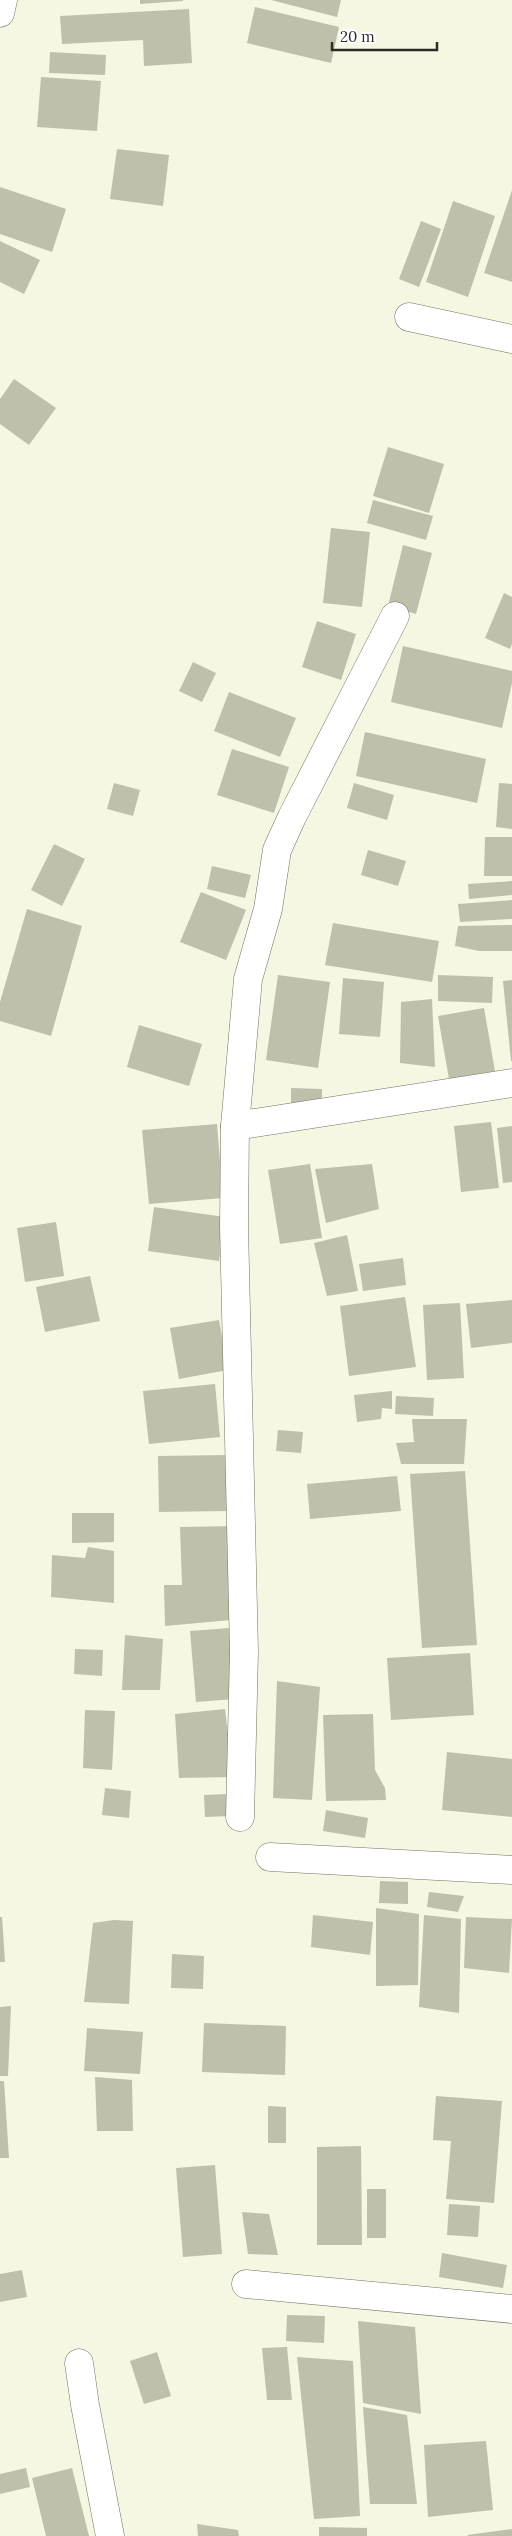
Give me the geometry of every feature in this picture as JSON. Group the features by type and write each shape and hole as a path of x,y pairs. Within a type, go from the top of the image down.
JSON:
{"street":[{"path":"0,13 3,0"},
{"path":"410,317 512,339"},
{"path":"240,1817 244,1652 234,1226 235,1126 248,979 268,909 276,850 396,616"},
{"path":"235,1126 512,1083"},
{"path":"270,1857 512,1870"},
{"path":"246,2284 512,2309"},
{"path":"79,2362 85,2405 110,2536"}],"building":[{"path":"140,0 183,0 183,1 140,4"},
{"path":"271,0 341,0 337,17"},
{"path":"255,7 339,27 331,63 247,43"},
{"path":"189,9 192,63 144,66 143,40 62,44 60,16"},
{"path":"50,52 106,55 105,75 49,73"},
{"path":"41,77 101,81 97,131 37,127"},
{"path":"117,149 169,155 163,206 110,199"},
{"path":"0,187 66,209 52,252 0,234"},
{"path":"512,190 512,282 484,273"},
{"path":"453,201 495,216 468,297 426,282"},
{"path":"421,221 441,229 419,287 399,279"},
{"path":"0,241 40,260 24,294 0,282"},
{"path":"14,379 56,408 29,445 0,424 0,399"},
{"path":"388,447 444,464 429,513 373,496"},
{"path":"373,500 433,516 426,540 367,523"},
{"path":"331,528 370,532 362,607 323,603"},
{"path":"403,545 432,553 416,614 388,606"},
{"path":"504,593 512,597 512,644 510,649 485,638"},
{"path":"317,621 356,634 341,680 302,667"},
{"path":"403,646 512,671 512,683 502,728 391,702"},
{"path":"193,662 216,673 202,702 179,691"},
{"path":"229,692 296,718 280,757 214,731"},
{"path":"365,732 486,759 477,803 356,776"},
{"path":"232,749 289,767 274,813 217,795"},
{"path":"114,783 140,790 133,816 107,809"},
{"path":"354,783 394,795 387,820 347,808"},
{"path":"499,783 512,784 512,829 496,827"},
{"path":"485,837 512,837 512,876 484,876"},
{"path":"54,844 85,859 62,906 31,890"},
{"path":"368,850 406,861 398,886 361,875"},
{"path":"212,866 251,875 245,898 207,889"},
{"path":"512,881 512,895 469,899 468,884"},
{"path":"201,892 246,910 226,960 180,942"},
{"path":"512,900 512,919 460,922 458,904"},
{"path":"27,909 82,926 51,1036 0,1021 0,1002"},
{"path":"333,923 439,941 432,982 325,965"},
{"path":"512,925 512,951 479,951 455,946 458,926"},
{"path":"278,975 330,982 318,1068 266,1060"},
{"path":"438,975 493,977 492,1003 438,1001"},
{"path":"343,978 384,982 380,1037 339,1034"},
{"path":"512,980 512,1061 511,1061 503,981"},
{"path":"432,999 435,1067 400,1063 401,1002"},
{"path":"484,1008 495,1071 449,1079 438,1016"},
{"path":"139,1025 202,1044 189,1086 127,1067"},
{"path":"291,1088 322,1089 322,1112 291,1111"},
{"path":"491,1122 499,1188 461,1192 454,1126"},
{"path":"217,1124 223,1198 149,1204 142,1130"},
{"path":"512,1126 512,1182 503,1183 497,1128"},
{"path":"310,1164 322,1238 280,1244 268,1170"},
{"path":"372,1164 379,1209 326,1223 315,1169"},
{"path":"154,1207 225,1217 219,1261 148,1251"},
{"path":"56,1222 64,1276 25,1282 17,1228"},
{"path":"347,1235 358,1291 327,1296 314,1243"},
{"path":"403,1258 406,1285 363,1291 359,1264"},
{"path":"90,1276 100,1321 45,1332 36,1287"},
{"path":"405,1297 416,1367 349,1376 340,1306"},
{"path":"512,1300 512,1343 471,1348 466,1304"},
{"path":"460,1303 464,1378 427,1380 423,1305"},
{"path":"219,1320 228,1370 179,1379 170,1328"},
{"path":"215,1384 220,1437 149,1444 143,1391"},
{"path":"392,1391 392,1409 382,1408 381,1419 357,1422 354,1395"},
{"path":"396,1396 434,1398 433,1416 395,1414"},
{"path":"412,1419 467,1419 464,1464 401,1464 396,1443 414,1442"},
{"path":"278,1430 303,1432 301,1453 276,1451"},
{"path":"228,1455 229,1511 159,1512 158,1456"},
{"path":"465,1471 477,1645 422,1648 410,1474"},
{"path":"397,1476 401,1511 310,1519 307,1484"},
{"path":"72,1513 114,1513 114,1542 72,1543"},
{"path":"237,1526 231,1620 165,1626 164,1585 182,1585 180,1527"},
{"path":"88,1547 114,1551 114,1603 51,1597 52,1555 85,1558"},
{"path":"229,1628 235,1699 196,1702 190,1631"},
{"path":"125,1635 163,1639 160,1690 122,1690"},
{"path":"75,1649 103,1650 102,1676 74,1674"},
{"path":"470,1653 474,1715 391,1720 387,1658"},
{"path":"277,1681 320,1687 312,1800 273,1798"},
{"path":"225,1709 233,1777 179,1778 175,1714"},
{"path":"85,1710 115,1711 112,1770 83,1768"},
{"path":"373,1714 375,1770 385,1788 386,1800 326,1801 323,1715"},
{"path":"447,1752 512,1759 512,1817 442,1810"},
{"path":"105,1788 131,1791 129,1818 102,1815"},
{"path":"228,1794 230,1816 205,1817 204,1795"},
{"path":"326,1810 368,1818 365,1838 323,1831"},
{"path":"380,1881 408,1882 408,1904 379,1903"},
{"path":"429,1892 464,1896 458,1912 427,1907"},
{"path":"376,1908 419,1914 418,1985 376,1986"},
{"path":"313,1915 373,1922 370,1955 311,1947"},
{"path":"424,1915 461,1919 459,2013 419,2007"},
{"path":"0,1917 2,1917 5,1962 0,1962"},
{"path":"466,1917 512,1919 509,1973 464,1968"},
{"path":"114,1920 133,1921 129,2004 84,2002 93,1923"},
{"path":"172,1954 204,1956 203,1989 171,1988"},
{"path":"11,2006 8,2076 0,2076 0,2007"},
{"path":"204,2023 286,2026 285,2075 202,2072"},
{"path":"87,2028 143,2032 140,2074 84,2071"},
{"path":"95,2077 132,2080 133,2131 97,2131"},
{"path":"0,2081 4,2081 9,2158 0,2158"},
{"path":"436,2096 502,2101 494,2203 446,2199 451,2141 433,2140"},
{"path":"268,2106 286,2107 286,2143 268,2143"},
{"path":"361,2146 362,2245 317,2245 317,2147"},
{"path":"215,2165 222,2254 183,2257 176,2168"},
{"path":"367,2189 386,2189 386,2238 367,2238"},
{"path":"449,2204 480,2206 478,2237 447,2235"},
{"path":"242,2212 269,2214 278,2255 248,2254"},
{"path":"442,2253 507,2265 503,2288 439,2277"},
{"path":"22,2270 27,2297 0,2302 0,2274"},
{"path":"287,2315 325,2316 324,2343 286,2341"},
{"path":"358,2321 415,2327 421,2414 363,2403"},
{"path":"287,2347 292,2400 267,2400 262,2348"},
{"path":"157,2352 171,2396 144,2404 130,2361"},
{"path":"297,2357 353,2361 360,2516 314,2519"},
{"path":"363,2407 407,2415 417,2504 370,2504"},
{"path":"486,2441 493,2510 428,2517 424,2445"},
{"path":"26,2468 30,2487 0,2494 0,2474"},
{"path":"72,2468 89,2536 46,2536 32,2478"},
{"path":"197,2524 238,2530 239,2536 198,2536"},
{"path":"319,2527 367,2528 367,2536 319,2536"},
{"path":"512,2529 512,2536 467,2535"}]}
